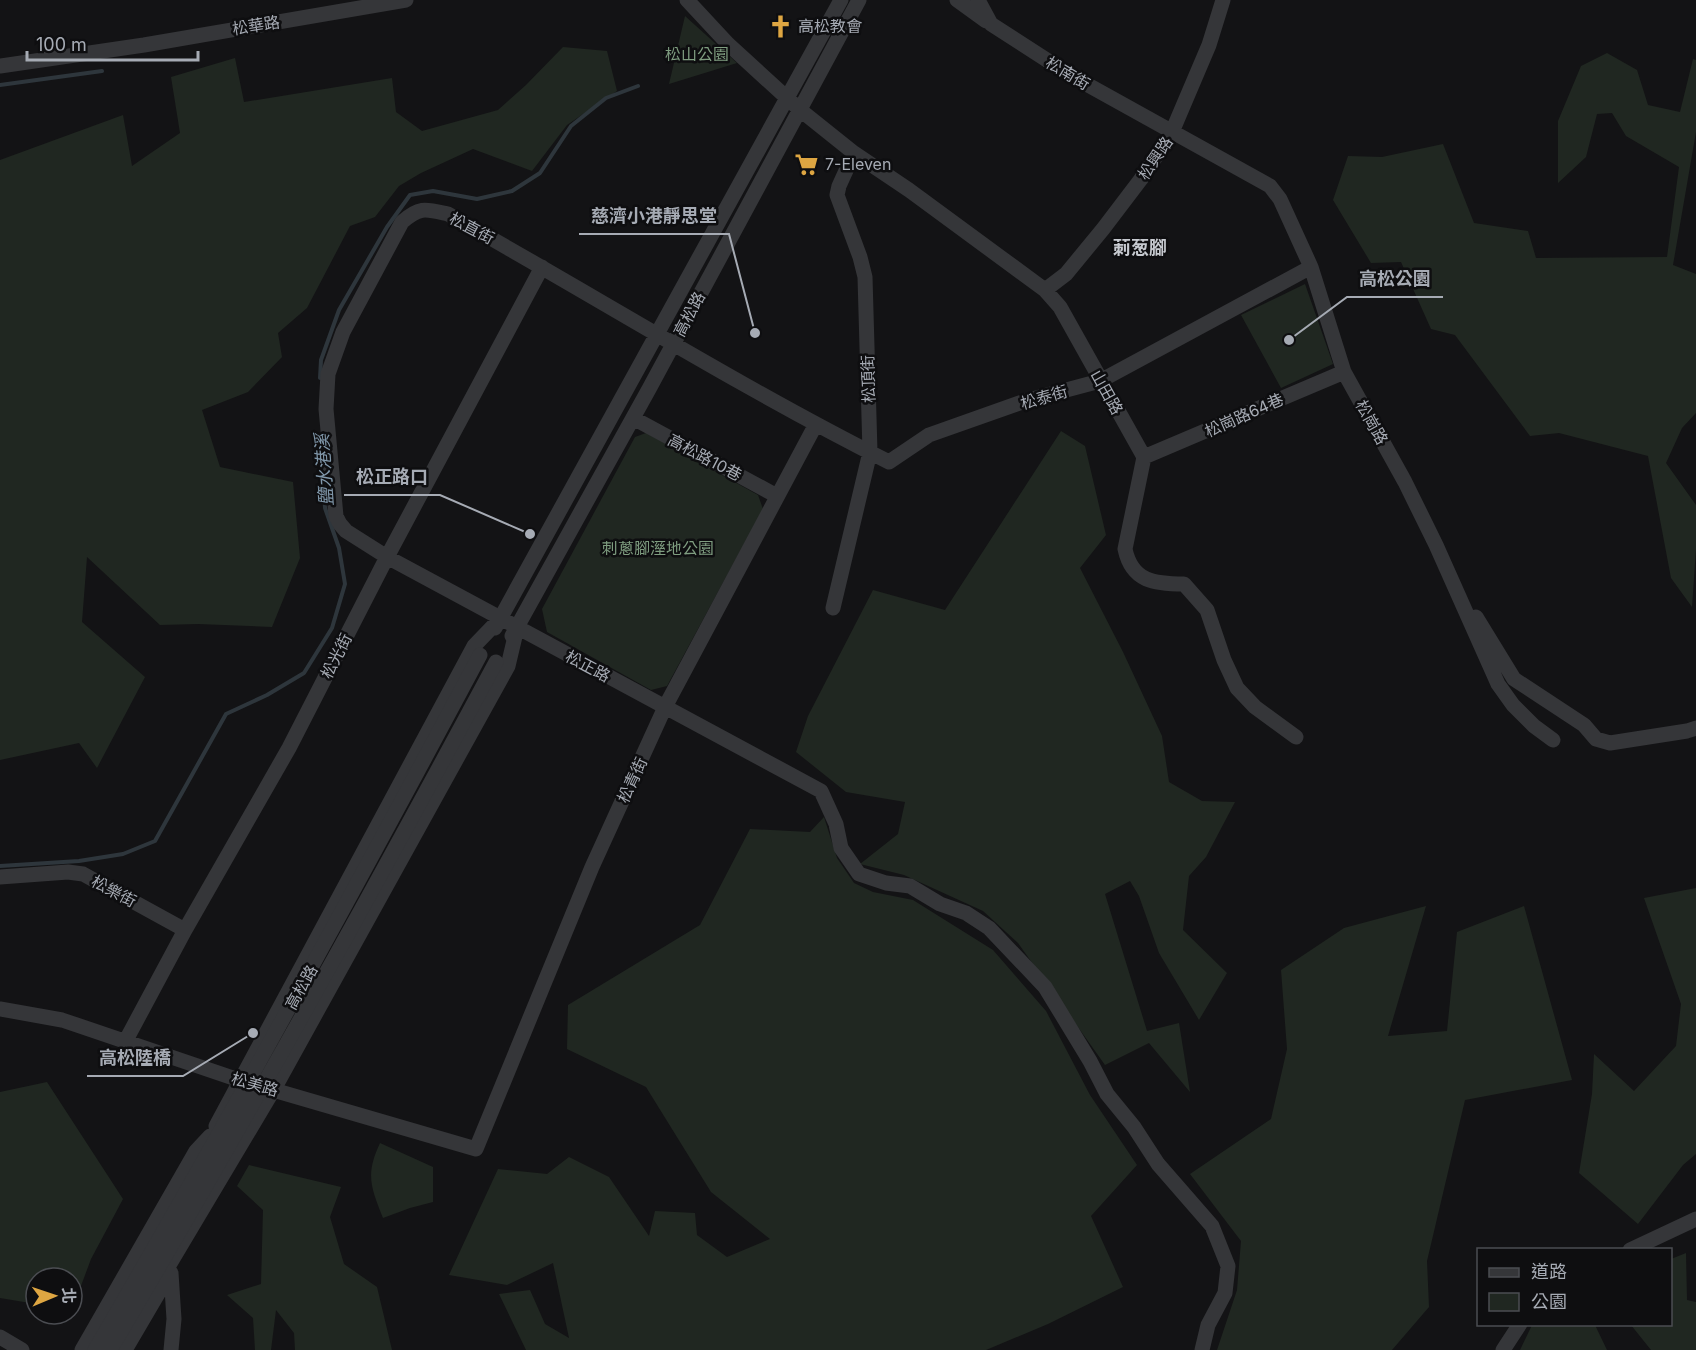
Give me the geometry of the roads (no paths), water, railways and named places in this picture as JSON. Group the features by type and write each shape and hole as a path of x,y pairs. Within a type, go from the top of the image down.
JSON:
{"street":[{"name":"松華路","path":"0,66 144,45 406,0"},
{"path":"687,0 728,44 786,99"},
{"name":"高松路","path":"95,1350 161,1238 345,907 480,655 841,0"},
{"name":"高松路","path":"110,1350 233,1137 517,628 859,0"},
{"path":"957,0 991,24"},
{"name":"松南街","path":"978,0 991,24 1070,75 1172,132"},
{"name":"松興路","path":"1045,290 1066,274 1103,229 1141,179 1172,132 1209,45 1223,0"},
{"name":"山田路","path":"786,99 854,153 909,190 1045,290 1071,324 1100,381 1144,457"},
{"name":"松崗路","path":"1172,132 1270,186 1280,199 1311,267 1344,372 1405,482 1436,545 1498,684 1513,705 1534,726 1553,740"},
{"name":"松頂街","path":"833,608 870,452 865,278 860,256 837,195 854,153"},
{"name":"松直街","path":"387,557 346,531 339,524 336,516 326,409 328,374 343,332 402,222 414,211 430,210 448,213 673,344 870,452"},
{"name":"松光街","path":"125,1042 185,930 289,748 387,557 542,267"},
{"name":"松泰街","path":"870,452 889,462 929,435 1024,401 1100,381 1311,267"},
{"name":"松崗路64巷","path":"1144,457 1344,372"},
{"name":"高松路10巷","path":"633,418 777,496"},
{"name":"松青街","path":"476,1149 592,867 665,707 816,424"},
{"path":"1144,457 1125,549 1128,562 1137,573 1149,581 1184,584 1207,610 1224,660 1237,688 1255,707 1296,737"},
{"name":"松正路","path":"387,557 821,791 836,825 841,848 858,874 886,883 909,886 940,904 966,913 989,928 1045,987 1090,1061 1107,1094 1134,1127 1158,1164 1212,1226 1228,1266 1225,1293 1209,1325 1202,1350"},
{"path":"1461,602 1479,620 1515,679 1584,725 1596,739 1610,743 1696,728"},
{"name":"高松路","path":"82,1350 196,1151 207,1141 474,646 500,619"},
{"name":"高松路","path":"125,1350 231,1169 235,1154 274,1089 508,666 517,628"},
{"name":"松樂街","path":"0,877 57,872 82,874 185,930"},
{"name":"松美路","path":"0,1009 62,1020 239,1080 476,1149"},
{"path":"90,1350 207,1141"},
{"path":"118,1350 235,1154"},
{"path":"1634,1248 1696,1219"},
{"path":"171,1273 174,1319 171,1350"},
{"path":"1503,1350 1518,1326"},
{"path":"0,1336 22,1350"}],"waterway":[{"name":"鹽水港溪","path":"0,85 102,71"},
{"name":"鹽水港溪","path":"320,378 321,360 339,310 387,227 410,195 433,191 477,199 512,191 540,173 571,126 606,98 638,86"},
{"name":"鹽水港溪","path":"0,866 79,861 123,854 155,841 226,714 267,695 304,673 332,628 345,584 339,548 325,508 321,437"}],"place":[{"name":"高松教會","path":"780,26"},
{"name":"7-Eleven","path":"807,164"},
{"name":"慈濟小港靜思堂","path":"755,333"},
{"name":"高松公園","path":"1289,340"},
{"name":"松正路口","path":"530,534"},
{"name":"高松陸橋","path":"253,1033"}],"district":[{"name":"莿葱腳","path":"1140,247"}],"park label":[{"name":"松山公園","path":"697,54"},
{"name":"刺蔥腳溼地公園","path":"658,548"}]}
